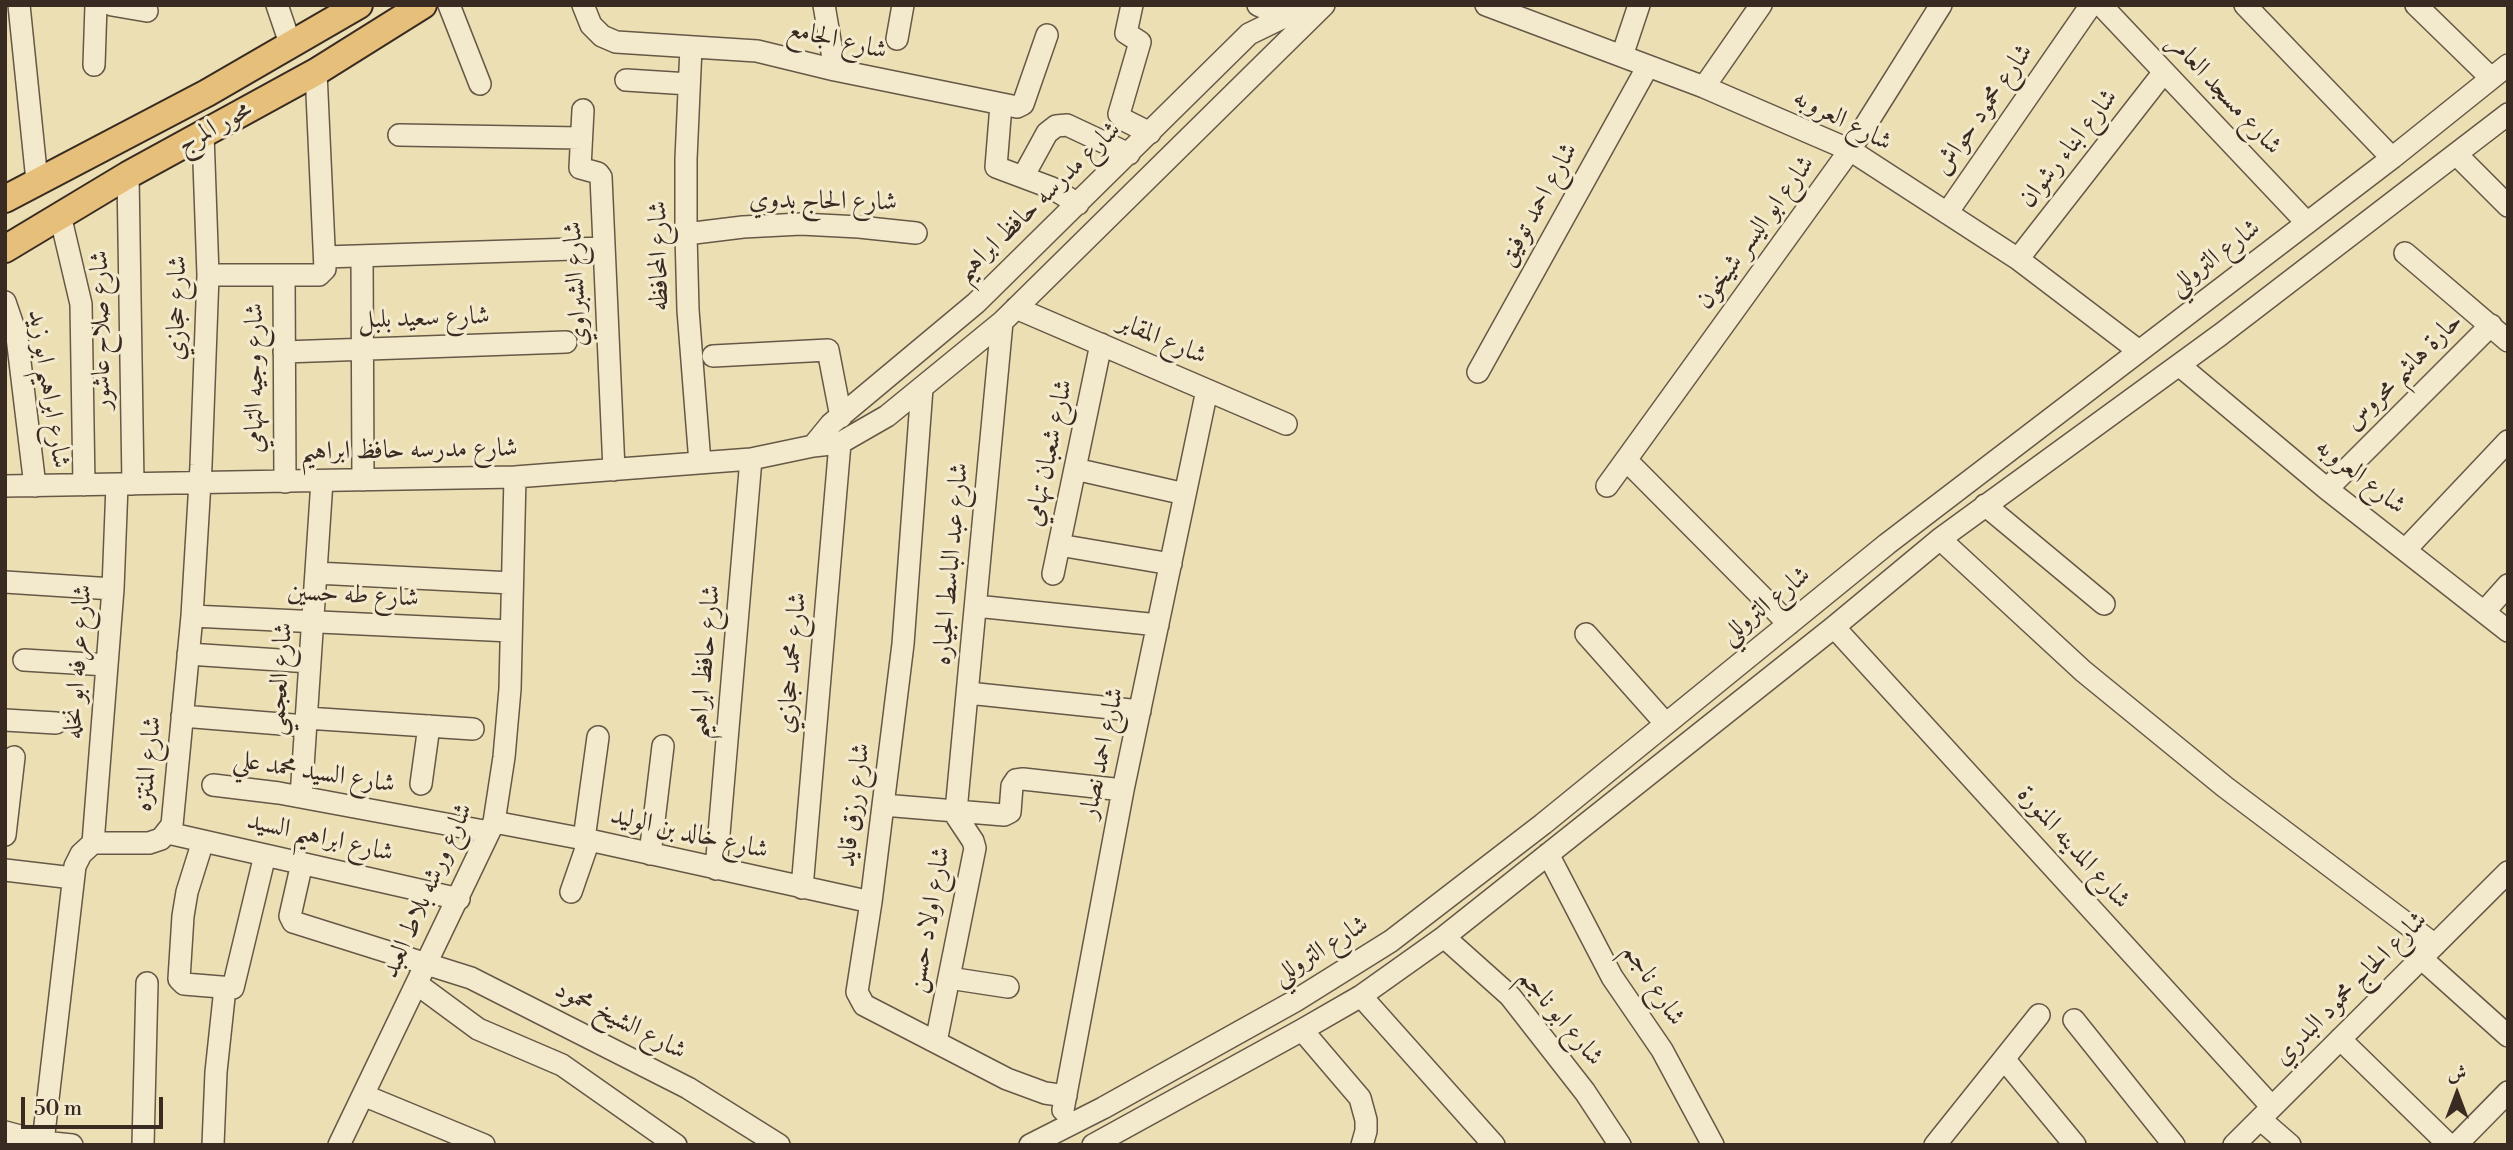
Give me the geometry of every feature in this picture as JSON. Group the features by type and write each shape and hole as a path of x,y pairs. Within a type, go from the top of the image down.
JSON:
{"main road":[{"name":"محور المرج","path":"6,196 207,93 359,5"},
{"name":"محور المرج","path":"5,249 128,175 316,72 423,5"}],"street":[{"path":"19,5 37,181"},
{"path":"94,65 96,5"},
{"path":"112,5 147,11"},
{"path":"277,5 291,46"},
{"path":"449,5 480,84"},
{"name":"شارع الجامع","path":"583,5 591,25 602,36 616,42 757,51 1001,105"},
{"path":"824,5 835,70"},
{"path":"897,39 903,5"},
{"path":"1132,5 1126,33 1140,42 1119,114 1124,120 1150,133"},
{"path":"1258,5 1284,17"},
{"name":"شارع العروبه","path":"1486,5 1540,14 1622,56 1704,87 1850,150 2018,259 2139,351"},
{"path":"1622,56 1639,5"},
{"path":"1704,87 1761,5"},
{"name":"شارع ابو اليسر شيخون","path":"1607,486 1850,150 1941,5"},
{"name":"شارع محمود حواش","path":"1947,213 2091,5"},
{"name":"شارع مسجد العامر","path":"2101,5 2307,223"},
{"path":"2245,5 2392,158"},
{"path":"2416,5 2500,71"},
{"name":"شارع مدرسه حافظ ابراهيم","path":"813,446 831,424 976,303 1249,34 1284,17 1317,11"},
{"name":"شارع مدرسه حافظ ابراهيم","path":"5,486 515,477 751,459 840,443 887,416 1009,315 1317,11"},
{"path":"1047,35 1023,104 1017,107 1001,105 995,164 999,169 1024,175 1052,188 1078,204"},
{"name":"شارع المحافظه","path":"691,47 686,234 688,310 701,463"},
{"name":"شارع احمد توفيق","path":"1478,372 1648,66"},
{"name":"شارع التروللي","path":"1030,1145 1296,1001 1391,941 1543,824 1887,544 2392,158 2500,71"},
{"path":"208,275 319,275 325,268 316,72"},
{"name":"شارع ابناء رشوان","path":"2018,259 2164,72"},
{"path":"626,80 689,84"},
{"name":"شارع الشبراوي","path":"583,110 580,168 600,176 614,470"},
{"path":"1093,1145 1361,996 1444,937 1834,627 1940,539 2179,365 2508,114"},
{"path":"1024,175 1047,133 1056,127 1067,125 1129,154"},
{"name":"شارع حجازي","path":"198,484 201,466 208,275 204,134"},
{"path":"399,135 582,138"},
{"path":"2456,154 2508,206"},
{"name":"شارع صلاح عاشور","path":"125,485 128,175"},
{"path":"60,215 81,304 84,485"},
{"name":"شارع الحاج بدوي","path":"686,234 801,224 859,226 916,233"},
{"path":"325,257 604,248"},
{"path":"2405,253 2508,341"},
{"path":"362,256 363,480"},
{"name":"شارع وجيه التهامي","path":"284,275 285,482"},
{"name":"شارع ابراهيم ابو زيد","path":"5,302 17,337 35,486"},
{"name":"شارع المقابر","path":"1009,315 1101,344 1286,424"},
{"name":"شارع عبد الباسط الجياره","path":"956,811 1009,315"},
{"name":"حارة هاشم محروس","path":"2327,489 2491,325"},
{"name":"شارع سعيد بلبل","path":"284,352 566,342"},
{"name":"شارع شعبان تهامي","path":"1053,574 1101,344"},
{"path":"713,356 826,349 830,352 841,417"},
{"name":"شارع العروبه","path":"2179,365 2327,489 2508,631"},
{"name":"شارع رزق قايد","path":"922,388 904,644 871,902 857,984 859,999 864,1005 1026,1087 1066,1096"},
{"name":"شارع احمد نصار","path":"1060,1130 1123,790 1207,390"},
{"path":"2406,549 2508,441"},
{"name":"شارع محمد حجازي","path":"802,888 840,443"},
{"name":"شارع حافظ ابراهيم","path":"716,869 751,459"},
{"path":"1626,460 1789,624"},
{"path":"1075,469 1185,495"},
{"name":"شارع ورشه بلاط العبد","path":"339,1145 492,827 504,757 515,477"},
{"name":"شارع العجمي","path":"301,797 322,481"},
{"name":"شارع المنتزه","path":"93,843 149,843 162,839 172,825 192,616 198,484"},
{"name":"شارع عرفه ابو نخله","path":"93,843 113,589 125,485"},
{"path":"1985,505 2104,604"},
{"path":"1940,539 2083,671 2428,951 2508,1036"},
{"path":"1059,545 1171,564"},
{"path":"316,573 512,583"},
{"path":"5,582 113,589"},
{"path":"2484,612 2508,585"},
{"path":"976,606 1158,625"},
{"name":"شارع طه حسين","path":"192,616 511,631"},
{"name":"شارع المدينه المنورة","path":"1834,627 2266,1113 2290,1145"},
{"path":"1587,634 1666,724"},
{"path":"188,654 310,662"},
{"path":"24,660 107,665"},
{"path":"968,693 1140,711"},
{"path":"182,716 473,729"},
{"path":"5,720 56,723"},
{"path":"421,784 429,726"},
{"path":"571,892 586,839 598,737"},
{"path":"650,854 663,746"},
{"path":"5,835 14,757"},
{"path":"883,805 1008,814 1011,808 1012,786 1016,780 1023,779 1123,790"},
{"name":"شارع السيد محمد علي","path":"212,785 492,827"},
{"name":"شارع اولاد حسن","path":"936,1042 975,848 956,811"},
{"name":"شارع خالد بن الوليد","path":"492,827 586,839 871,902"},
{"name":"شارع ابراهيم السيد","path":"168,833 459,899"},
{"path":"203,841 187,892 183,916 179,979 184,984 233,988 265,855"},
{"path":"34,1141 75,866 81,854 93,843"},
{"name":"شارع ناجم","path":"1548,854 1612,977 1662,1050 1713,1145"},
{"name":"شارع الشيخ محمود","path":"302,863 290,916 293,922 421,974 471,978 688,1088 779,1145"},
{"path":"5,870 73,878"},
{"name":"شارع الحاج محمود البدري","path":"2234,1145 2507,875"},
{"name":"شارع ابو ناجم","path":"1444,937 1510,996 1585,1092 1620,1145"},
{"path":"421,974 478,1030 562,1065 676,1145"},
{"path":"949,978 1008,987"},
{"path":"142,1145 148,983"},
{"path":"213,1145 216,1072 225,988"},
{"path":"1361,996 1494,1145"},
{"path":"1935,1145 2039,1015"},
{"path":"2074,1020 2174,1145"},
{"path":"1302,1030 1360,1098 1366,1120 1362,1145"},
{"path":"2340,1039 2449,1145"},
{"path":"2004,1059 2075,1145"},
{"path":"2456,1145 2508,1092"},
{"path":"363,1094 484,1145"},
{"path":"5,1132 34,1141 72,1145"}]}
